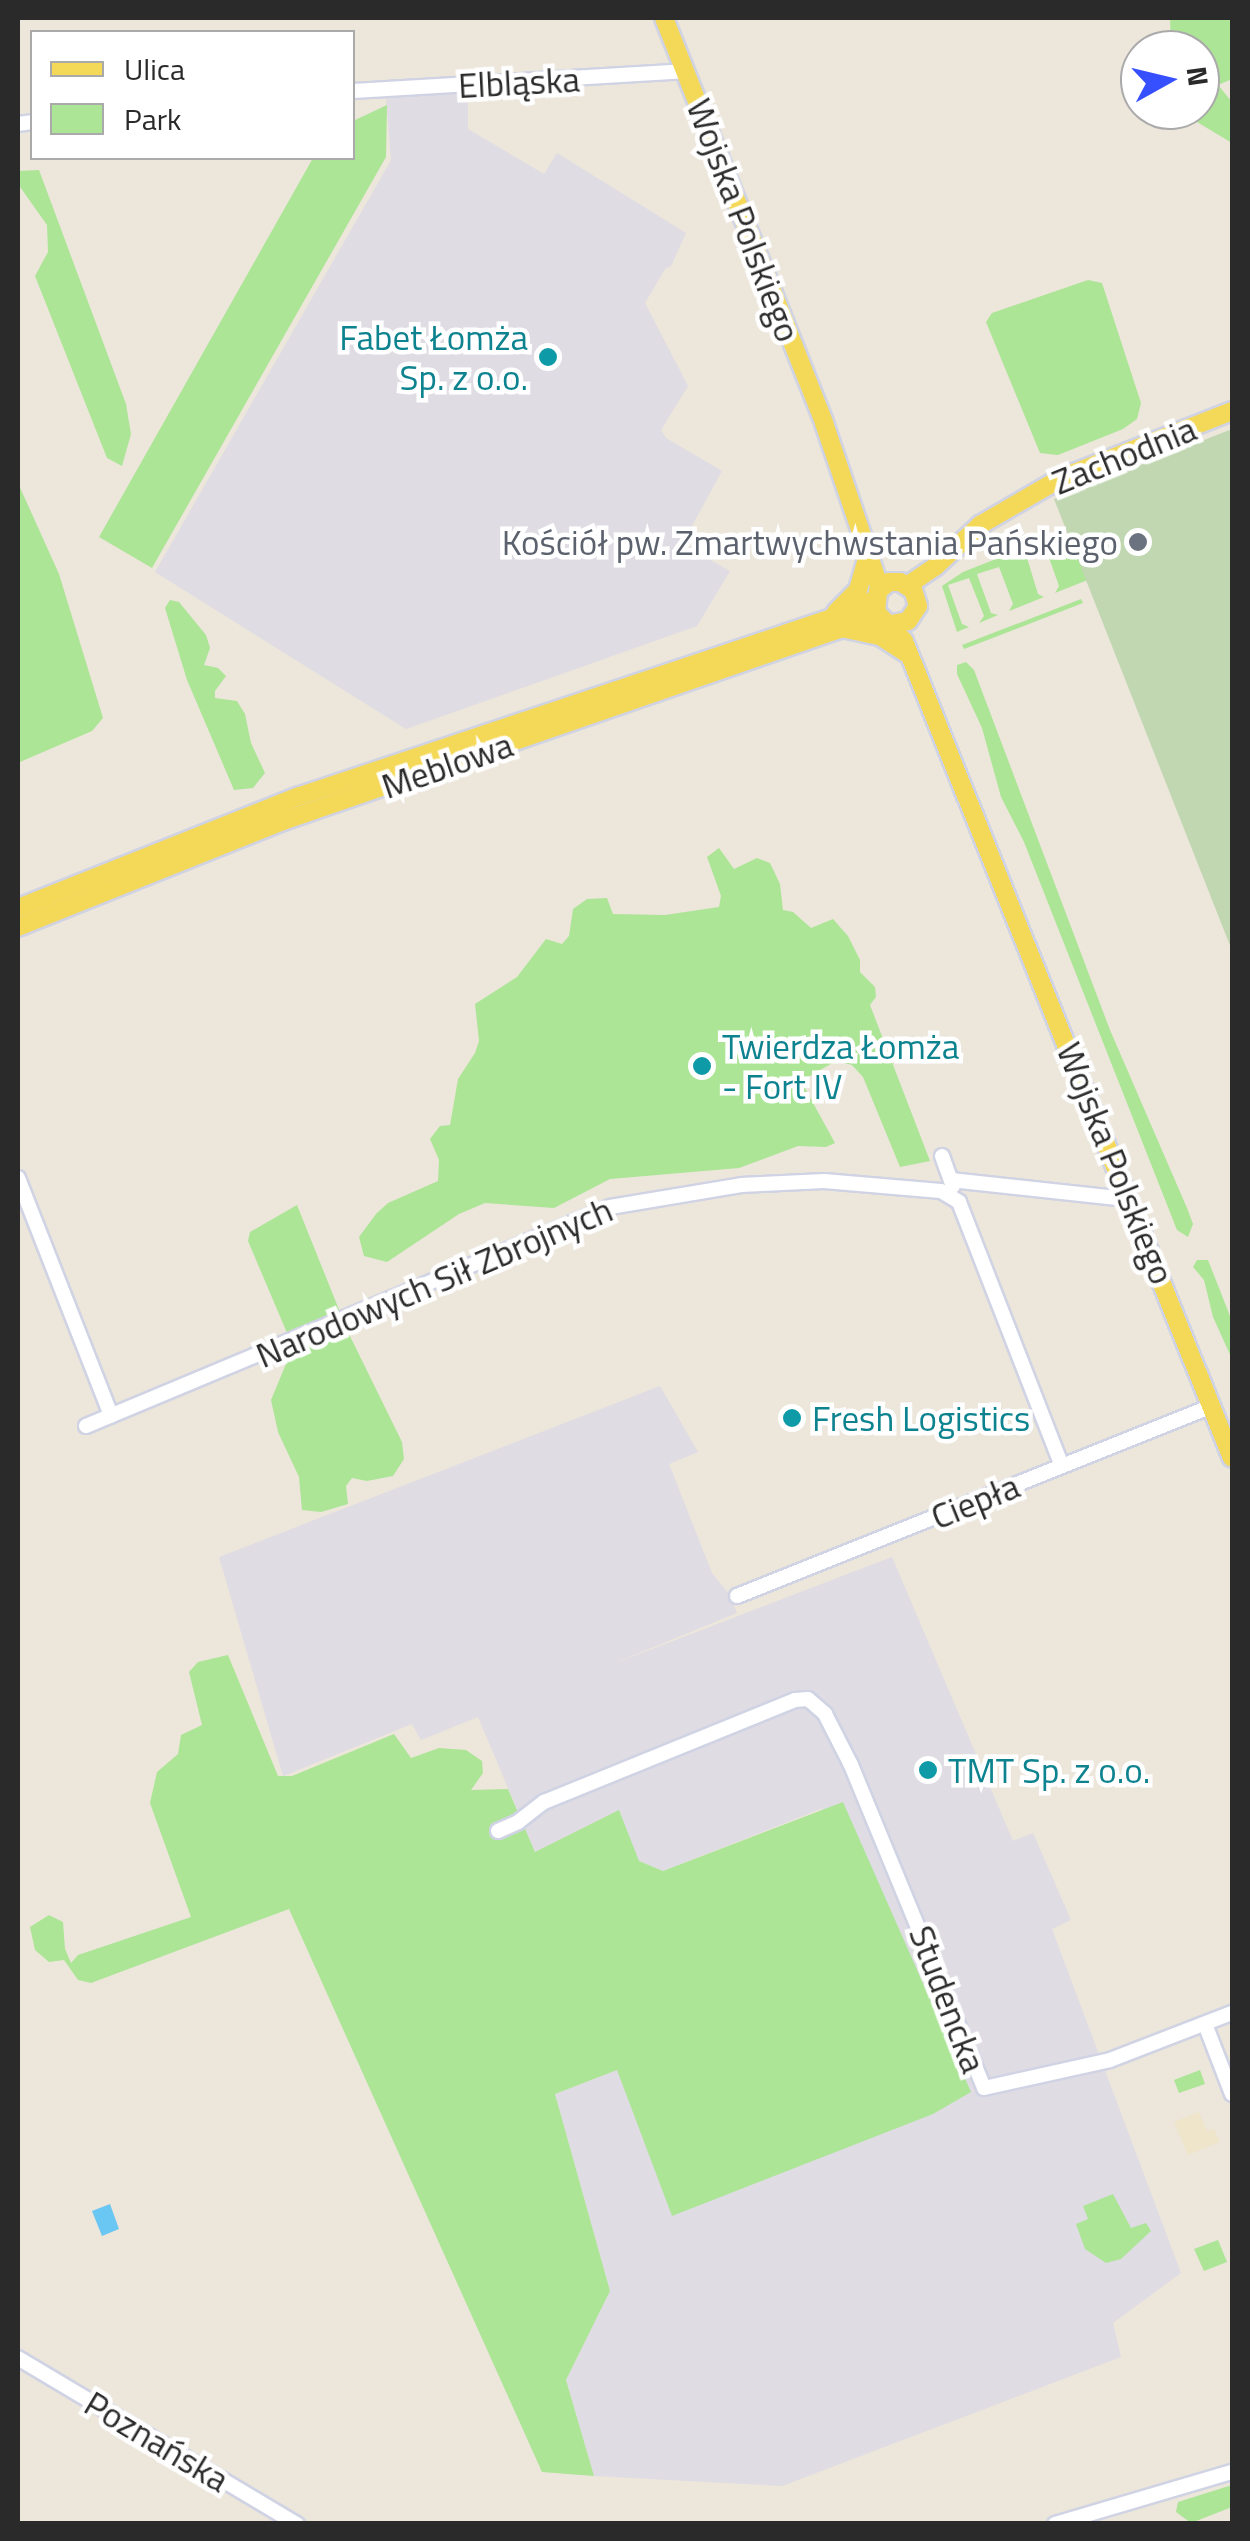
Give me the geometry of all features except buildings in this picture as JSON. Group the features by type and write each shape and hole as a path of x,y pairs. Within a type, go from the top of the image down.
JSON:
{"main road":[{"name":"Wojska Polskiego","path":"664,18 824,423 869,552 895,591"},
{"name":"Zachodnia","path":"895,591 1018,502 1090,466 1232,411"},
{"name":"Wojska Polskiego","path":"824,423 847,464 895,591 886,622 910,655 970,808 999,868"},
{"path":"869,552 858,590 838,622 880,636 910,655"},
{"path":"895,591 910,619"},
{"name":"Meblowa","path":"18,927 282,821 838,622 895,591"},
{"name":"Wojska Polskiego","path":"910,619 999,868 1232,1458"},
{"name":"Meblowa","path":"18,908 300,796 838,622 910,619"}],"street":[{"name":"Elbląska","path":"355,91 685,71"},
{"path":"942,1156 952,1180 953,1196 963,1210 1062,1466"},
{"path":"18,1178 111,1415"},
{"name":"Narodowych Sił Zbrojnych","path":"86,1426 631,1201 802,1180 953,1196"},
{"path":"952,1180 1118,1198 1128,1194"},
{"name":"Ciepła","path":"737,1596 1212,1406"},
{"name":"Studencka","path":"498,1831 579,1788 795,1700 813,1702 825,1714 850,1765 984,2088 1018,2077 1110,2060 1232,2013"},
{"path":"1205,2024 1232,2094"},
{"name":"Poznańska","path":"18,2358 297,2524"},
{"path":"1055,2524 1232,2472"}],"shaded area":[{"path":"468,92 468,129 544,174 557,153 686,233 671,266 665,269 645,303 688,386 661,430 666,438 722,471 682,544 730,571 697,626 406,729 155,572 391,160 386,97"},
{"path":"660,1386 698,1452 669,1464 712,1573 729,1594 737,1613 600,1669 892,1557 1013,1841 1033,1833 1071,1920 1052,1929 1181,2273 1113,2323 1121,2357 782,2486 594,2476 566,2380 610,2291 555,2094 617,2070 823,1808 663,1871 639,1861 535,1852 478,1717 421,1740 412,1724 283,1776 219,1557"},
{"path":"1199,2112 1207,2131 1214,2129 1220,2142 1188,2155 1174,2122"}],"green space":[{"path":"1170,18 1232,18 1232,79 1220,84 1220,30 1170,30"},
{"path":"1220,87 1232,102 1232,143 1210,130 1220,130"},
{"path":"387,105 386,157 152,568 99,537 312,160 355,160 355,120"},
{"path":"39,170 126,404 131,434 122,466 107,458 35,276 48,252 47,225 18,184 18,171"},
{"path":"1088,280 1102,283 1141,403 1137,419 1123,429 1058,455 1040,453 986,322 992,313"},
{"path":"1232,429 1232,948 1231,948 1054,499"},
{"path":"18,483 59,574 103,718 92,731 20,762"},
{"path":"1077,544 1090,579 1055,593 1059,586 1048,555"},
{"path":"1024,548 1038,594 1044,597 1009,611 1013,604 999,567 977,574 991,613 998,615 979,623 984,616 969,578 948,585 962,624 969,627 957,632 942,586 963,572"},
{"path":"1081,599 1083,603 964,649 962,645"},
{"path":"170,600 179,602 206,635 210,648 204,665 218,668 226,676 215,691 215,698 237,701 245,714 251,743 265,773 253,788 234,790 187,680 165,608"},
{"path":"966,662 974,670 1110,1030 1187,1208 1193,1224 1188,1237 1177,1230 1024,842 1001,797 982,728 957,674 957,665"},
{"path":"719,848 734,869 757,858 770,863 780,884 783,910 793,912 811,928 833,919 848,936 860,960 860,972 875,987 876,997 870,1005 930,1161 900,1167 863,1077 852,1065 836,1061 801,1081 835,1143 826,1147 798,1146 739,1168 610,1179 554,1208 485,1203 459,1214 387,1262 364,1256 359,1237 376,1214 388,1203 438,1181 439,1160 430,1139 440,1126 450,1125 458,1079 479,1041 475,1004 517,977 546,939 562,944 569,936 573,909 587,899 607,898 613,914 665,915 719,907 721,896 707,857"},
{"path":"297,1205 348,1332 402,1442 404,1459 393,1476 367,1481 352,1478 346,1486 348,1504 321,1512 302,1510 299,1477 278,1432 271,1400 293,1347 248,1241 250,1232"},
{"path":"1197,1260 1208,1260 1232,1321 1232,1359 1213,1317 1204,1280 1193,1267"},
{"path":"228,1655 278,1776 292,1776 394,1734 411,1758 439,1748 466,1750 482,1761 483,1773 471,1790 508,1789 535,1852 619,1810 639,1861 663,1871 843,1802 971,2092 933,2114 672,2216 617,2070 555,2094 610,2291 566,2380 594,2476 542,2472 289,1909 91,1983 78,1980 64,1960 49,1962 35,1950 30,1927 49,1915 63,1922 65,1949 71,1963 78,1955 191,1917 150,1803 157,1772 178,1754 181,1735 202,1725 189,1672 198,1662"},
{"path":"1200,2070 1205,2084 1179,2093 1174,2080"},
{"path":"1113,2194 1131,2228 1146,2223 1151,2231 1121,2259 1106,2263 1085,2249 1076,2224 1088,2219 1083,2206"},
{"path":"1218,2240 1227,2262 1204,2271 1194,2249"},
{"path":"1232,2485 1232,2507 1191,2523 1176,2512 1178,2502"}],"water":[{"path":"110,2204 119,2229 102,2236 92,2211"}],"waterway":[{"path":"18,2519 19,2524"}],"place":[{"name":"Fabet Łomża Sp. z o.o.","path":"548,357"},
{"name":"Kościół pw. Zmartwychwstania Pańskiego","path":"1138,542"},
{"name":"Twierdza Łomża - Fort IV","path":"702,1066"},
{"name":"Fresh Logistics","path":"792,1418"},
{"name":"TMT Sp. z o.o.","path":"928,1770"}]}
